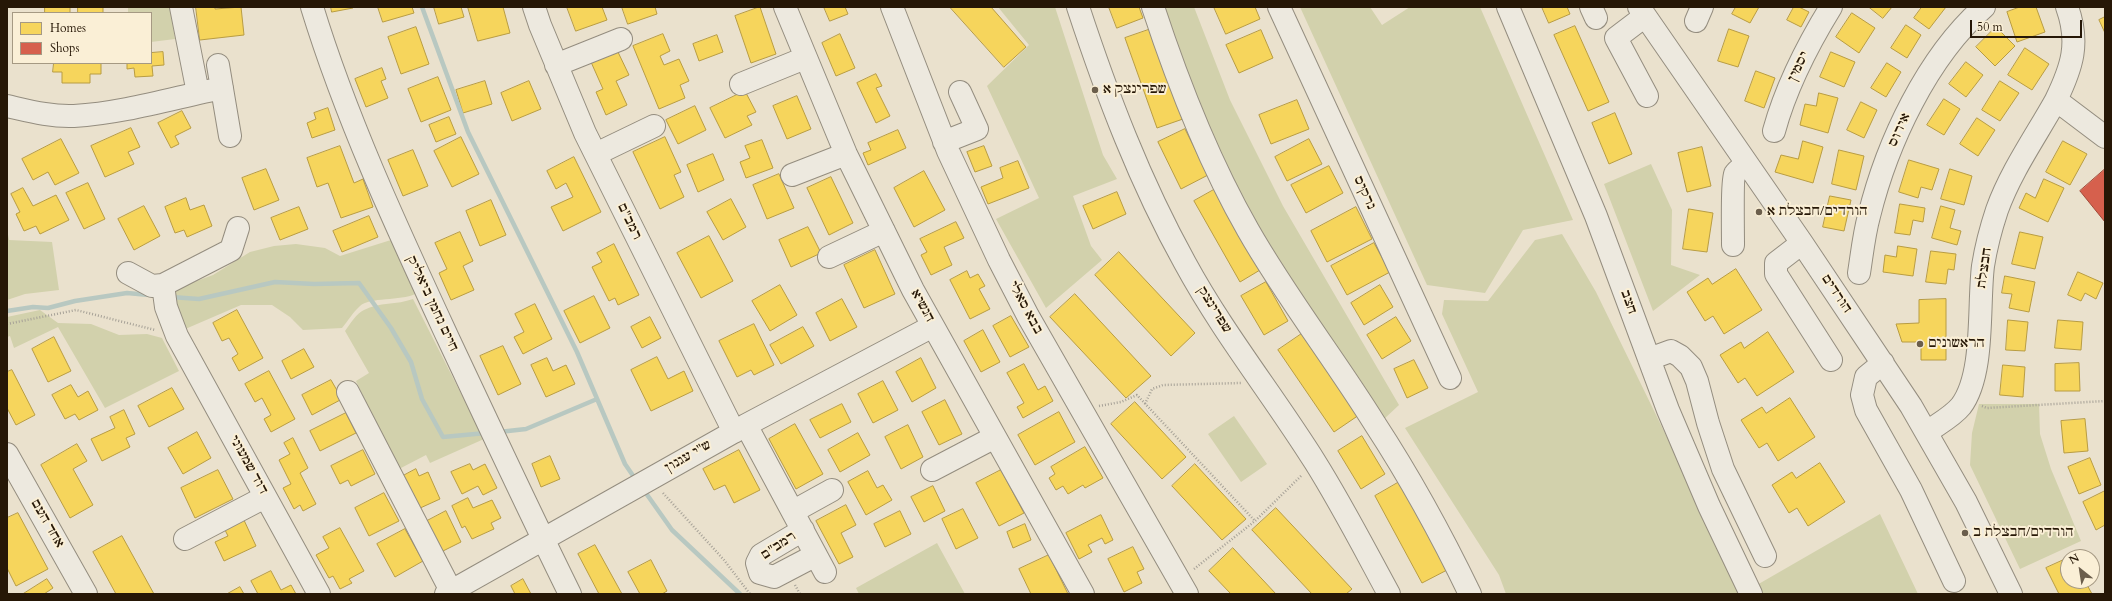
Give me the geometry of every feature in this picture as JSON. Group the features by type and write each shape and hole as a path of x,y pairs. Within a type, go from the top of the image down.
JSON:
{"street":[{"path":"181,7 198,93"},
{"name":"חיים נחמן ביאליק","path":"312,7 329,59 403,240 543,540 570,594"},
{"name":"רמב\"ם","path":"534,7 556,65 596,154 740,428 798,521 821,564 774,577 760,572 757,563 761,555 798,521"},
{"name":"הנשיא","path":"785,7 846,154 884,231 933,326 1083,594"},
{"name":"בבא סאלי","path":"892,7 944,142 1028,316 1183,587"},
{"name":"שפרינצק","path":"1078,7 1114,111 1161,217 1185,264 1263,385 1315,462 1389,594"},
{"path":"1153,7 1181,85 1201,133 1248,229 1277,276 1376,424 1470,594"},
{"name":"נרקיס","path":"1279,7 1450,378"},
{"name":"חצב","path":"1508,7 1596,216 1668,410 1709,506 1751,594"},
{"name":"יסמין","path":"1774,131 1780,109 1795,73 1816,31 1831,7"},
{"name":"אירוס","path":"1859,273 1871,208 1893,144 1909,109 1929,74 1953,40 1984,7"},
{"name":"חבצלת","path":"1927,432 1952,414 1960,406 1970,390 1976,370 1983,266 1997,210 2010,181 2056,100 2067,76 2073,52 2073,24 2067,7"},
{"path":"1642,12 1616,38 1647,96"},
{"name":"הורדים","path":"1642,12 1802,243 1883,363 1927,432 1966,502 2011,594"},
{"path":"556,65 621,39"},
{"path":"741,84 805,58"},
{"path":"218,65 230,136"},
{"path":"7,106 38,113 72,116 110,112 222,88"},
{"path":"944,142 977,130 960,92"},
{"path":"2056,100 2105,137"},
{"path":"596,154 654,126"},
{"path":"792,175 846,154"},
{"path":"1733,245 1733,187 1735,175 1747,164"},
{"path":"128,272 152,286 163,285 231,250 238,228"},
{"path":"829,257 884,231"},
{"path":"1802,243 1776,263 1776,274 1831,360"},
{"name":"דוד שמעוני","path":"163,285 166,307 176,336 319,594"},
{"name":"ש\"י עגנון","path":"448,593 740,428 933,326"},
{"path":"1649,359 1670,351 1680,356 1690,367 1697,381 1708,423 1723,469 1764,556"},
{"path":"1883,363 1866,377 1862,395 1866,410 1911,490 1954,581"},
{"path":"348,392 448,593"},
{"path":"932,470 995,437"},
{"name":"אחד העם","path":"7,454 86,594"},
{"path":"798,521 832,490"},
{"path":"185,539 265,497"}],"path":[{"path":"7,324 76,310 176,336"},
{"path":"1145,404 1152,389 1163,385 1229,382 1263,385"},
{"path":"1082,408 1121,402 1137,395 1255,520"},
{"path":"1965,398 1986,408 2105,401"},
{"path":"1183,587 1315,462"},
{"path":"650,479 724,560 750,594"}],"green space":[{"path":"128,7 170,7 175,39 152,42 152,12 128,12"},
{"path":"998,7 1055,7 1103,155 1117,179 1073,196 1091,246 1102,260 1046,308 996,219 1039,198 987,86 1029,45"},
{"path":"1162,7 1194,7 1230,100 1283,206 1399,405 1383,420 1255,225 1209,130"},
{"path":"1300,7 1370,7 1382,25 1410,7 1480,7 1573,220 1523,230 1485,293 1427,285"},
{"path":"1651,164 1672,210 1671,265 1700,275 1653,311 1604,184"},
{"path":"7,229 9,240 52,242 59,290 25,294 7,300"},
{"path":"1562,234 1596,292 1743,593 1880,514 1918,594 1506,594 1499,575 1405,428 1478,392 1442,314 1444,300 1488,301 1535,240"},
{"path":"391,240 415,294 402,298 370,301 364,303 355,311 342,328 303,330 290,317 272,305 241,305 183,330 172,296 180,287 213,275 250,252 274,246 296,244 325,248 340,256"},
{"path":"413,299 484,439 430,463 426,455 399,469 356,381 369,373 345,331 361,311 370,307"},
{"path":"40,310 58,323 91,324 119,335 147,334 162,338 179,371 105,408 58,327 14,348 10,336 7,337 7,317"},
{"path":"1979,404 2039,404 2040,434 2051,469 2081,541 2064,549 2060,549 2060,551 2020,569 1970,465 1972,433"},
{"path":"1234,416 1267,464 1241,482 1208,434"},
{"path":"937,543 965,594 859,594 856,588"}],"building: Homes":[{"path":"45,7 70,7 70,12 45,12"},
{"path":"78,7 103,7 103,12 78,12"},
{"path":"196,7 215,7 215,9 241,7 244,35 200,40"},
{"path":"331,7 352,7 353,8 332,12"},
{"path":"378,7 412,7 414,13 383,22"},
{"path":"434,7 461,7 464,17 439,24"},
{"path":"468,7 503,7 510,33 478,41"},
{"path":"567,7 602,7 607,20 576,31"},
{"path":"622,7 655,7 657,14 628,24"},
{"path":"760,7 776,54 751,63 735,16"},
{"path":"824,7 845,7 848,14 830,21"},
{"path":"950,7 991,7 1026,47 1004,67"},
{"path":"1109,7 1139,7 1143,18 1117,28"},
{"path":"1214,7 1255,7 1260,19 1226,34"},
{"path":"1542,7 1567,7 1570,14 1549,23"},
{"path":"1736,7 1759,7 1750,23 1732,14"},
{"path":"1794,7 1799,7 1809,12 1801,27 1787,20"},
{"path":"1869,7 1892,7 1883,18"},
{"path":"1922,7 1946,7 1929,29 1914,18"},
{"path":"2020,7 2036,7 2045,32 2017,42 2007,12"},
{"path":"1852,13 1875,28 1859,53 1836,37"},
{"path":"2105,17 2105,33 2099,20"},
{"path":"1906,25 1921,35 1907,58 1891,48"},
{"path":"1575,26 1609,102 1588,111 1554,35"},
{"path":"416,27 429,64 401,74 388,37"},
{"path":"1996,27 2015,46 1995,66 1976,47"},
{"path":"1151,29 1183,119 1157,128 1125,38"},
{"path":"1729,29 1749,36 1738,67 1718,61"},
{"path":"1261,30 1273,58 1239,73 1226,45"},
{"path":"663,34 670,51 660,56 664,65 679,59 689,81 680,85 685,98 659,109 633,46"},
{"path":"840,34 855,68 836,76 822,43"},
{"path":"717,35 723,52 699,61 693,44"},
{"path":"2025,48 2049,64 2032,90 2008,75"},
{"path":"617,50 629,75 616,81 627,105 606,115 596,92 603,89 591,62"},
{"path":"163,52 164,65 152,66 153,76 135,77 134,68 127,69 127,64 152,64 152,53"},
{"path":"1831,52 1855,62 1844,87 1820,77"},
{"path":"1966,62 1983,75 1966,97 1949,84"},
{"path":"1887,63 1901,72 1886,97 1871,88"},
{"path":"54,64 101,64 101,74 90,74 90,83 62,83 62,72 53,72"},
{"path":"382,68 386,79 381,81 388,98 366,107 355,79"},
{"path":"1756,71 1775,78 1764,108 1745,101"},
{"path":"876,74 882,86 876,88 890,116 876,123 857,83"},
{"path":"438,77 451,110 421,122 408,89"},
{"path":"485,81 492,104 463,113 456,90"},
{"path":"529,81 541,109 512,121 501,93"},
{"path":"2000,81 2019,93 2000,121 1982,110"},
{"path":"745,91 756,112 747,116 752,125 725,138 710,108"},
{"path":"1819,93 1838,98 1828,133 1800,125 1805,104 1816,106"},
{"path":"797,96 811,129 787,139 773,106"},
{"path":"1944,99 1960,109 1944,135 1927,125"},
{"path":"1297,100 1309,129 1271,144 1259,115"},
{"path":"1861,102 1877,110 1864,138 1847,130"},
{"path":"695,106 706,130 678,144 666,120"},
{"path":"328,108 335,130 312,138 307,123 316,119 314,113"},
{"path":"182,111 191,128 175,136 179,144 171,148 158,123"},
{"path":"1615,113 1632,154 1609,164 1592,123"},
{"path":"449,117 456,134 436,142 429,125"},
{"path":"1977,118 1995,130 1978,156 1960,144"},
{"path":"131,128 140,147 128,152 134,164 105,177 91,146"},
{"path":"1185,129 1208,175 1181,189 1158,142"},
{"path":"898,130 906,148 868,165 863,153 871,150 868,143"},
{"path":"461,137 479,174 452,187 434,151"},
{"path":"665,137 681,172 674,175 684,197 660,209 633,152"},
{"path":"61,139 79,173 55,185 48,172 33,180 22,159"},
{"path":"1309,139 1322,164 1287,181 1275,157"},
{"path":"762,140 773,168 746,178 740,162 750,158 745,146"},
{"path":"1803,141 1823,147 1813,183 1775,172 1781,155 1798,159"},
{"path":"2063,141 2087,154 2070,185 2046,172"},
{"path":"340,146 354,183 363,179 373,207 341,218 328,183 317,187 307,158"},
{"path":"984,146 992,166 975,172 967,152"},
{"path":"1702,147 1711,186 1687,192 1678,153"},
{"path":"413,150 428,186 403,196 388,160"},
{"path":"1839,150 1864,156 1856,190 1832,184"},
{"path":"713,154 724,180 698,192 687,165"},
{"path":"574,157 601,212 563,231 551,207 573,197 566,183 556,189 547,171"},
{"path":"1909,160 1939,169 1932,190 1921,187 1918,198 1899,192"},
{"path":"1018,161 1029,188 988,204 981,187 1003,178 1000,168"},
{"path":"1329,166 1343,193 1306,213 1291,185"},
{"path":"266,169 279,200 254,210 242,178"},
{"path":"1950,169 1972,176 1964,205 1941,199"},
{"path":"924,171 945,210 914,227 894,188"},
{"path":"779,174 794,208 767,219 753,185"},
{"path":"831,177 853,223 829,235 807,188"},
{"path":"2044,179 2064,188 2048,222 2019,208 2026,193 2035,198"},
{"path":"88,183 105,219 84,229 66,193"},
{"path":"1219,187 1265,267 1240,282 1194,201"},
{"path":"23,188 33,206 56,195 69,220 40,234 36,226 24,231 16,214 20,212 11,194"},
{"path":"1117,192 1126,214 1093,229 1083,206"},
{"path":"1830,196 1851,200 1844,231 1823,227"},
{"path":"186,198 190,210 204,205 212,226 187,237 184,230 175,233 165,207"},
{"path":"731,199 746,227 723,240 707,212"},
{"path":"491,200 506,235 480,246 466,211"},
{"path":"1900,204 1925,208 1923,222 1913,220 1910,235 1895,233"},
{"path":"144,206 160,236 134,250 118,219"},
{"path":"1941,206 1955,210 1950,228 1961,231 1957,245 1932,238"},
{"path":"299,207 308,229 280,240 271,218"},
{"path":"1356,207 1372,239 1327,262 1311,231"},
{"path":"1689,209 1713,213 1707,252 1683,249"},
{"path":"369,216 378,237 342,252 333,231"},
{"path":"956,222 964,238 944,247 952,265 931,275 921,255 927,252 920,239"},
{"path":"808,227 821,253 791,267 779,240"},
{"path":"460,232 473,261 463,266 474,290 451,300 439,273 447,269 435,243"},
{"path":"2020,232 2043,237 2035,269 2012,264"},
{"path":"709,236 733,281 701,298 677,253"},
{"path":"1374,243 1390,272 1347,295 1331,266"},
{"path":"614,244 639,295 618,305 615,298 609,301 592,267 602,262 597,253"},
{"path":"1898,246 1917,249 1913,276 1883,272 1885,255 1896,257"},
{"path":"875,250 895,294 864,308 844,265"},
{"path":"1931,251 1956,254 1954,270 1948,269 1946,284 1926,282"},
{"path":"1119,252 1195,333 1171,356 1095,275"},
{"path":"1736,269 1762,310 1724,334 1713,316 1705,321 1687,292 1708,278 1712,284"},
{"path":"967,271 970,278 978,274 985,286 979,289 990,309 970,319 950,280"},
{"path":"2078,272 2103,283 2096,299 2085,293 2081,301 2068,295"},
{"path":"2005,276 2035,282 2029,312 2009,308 2012,294 2002,293"},
{"path":"1266,282 1288,321 1264,335 1241,296"},
{"path":"780,285 797,315 770,331 752,301"},
{"path":"1380,285 1393,307 1364,325 1351,303"},
{"path":"1075,294 1151,376 1126,398 1050,317"},
{"path":"594,296 610,328 580,343 564,311"},
{"path":"842,299 857,327 830,341 816,313"},
{"path":"1946,299 1946,360 1921,360 1921,342 1902,342 1896,324 1919,323 1919,300"},
{"path":"535,304 552,339 523,354 514,337 524,332 515,314"},
{"path":"237,310 263,358 239,371 232,358 238,354 229,338 222,341 213,323"},
{"path":"1011,316 1029,347 1010,357 993,326"},
{"path":"650,317 661,338 642,348 631,327"},
{"path":"1396,317 1411,341 1382,359 1367,335"},
{"path":"2008,320 2028,322 2025,351 2006,350"},
{"path":"2058,320 2083,322 2081,350 2055,348"},
{"path":"754,324 774,365 754,375 751,370 737,377 719,341"},
{"path":"803,327 814,346 781,364 770,345"},
{"path":"983,330 1000,362 981,372 964,341"},
{"path":"1768,332 1794,372 1757,396 1745,378 1738,383 1720,355 1741,342 1744,348"},
{"path":"1303,333 1359,415 1334,432 1278,350"},
{"path":"54,337 71,371 48,382 32,349"},
{"path":"503,346 521,384 498,395 480,356"},
{"path":"304,349 314,367 291,379 282,361"},
{"path":"657,357 668,379 684,371 693,391 651,411 631,370"},
{"path":"547,358 553,371 566,365 575,384 546,397 531,365"},
{"path":"921,358 936,388 912,402 896,372"},
{"path":"1414,360 1428,388 1407,398 1394,369"},
{"path":"2079,363 2080,391 2055,391 2055,364"},
{"path":"1024,364 1038,390 1045,386 1053,401 1023,418 1017,407 1024,403 1007,373"},
{"path":"2003,365 2025,367 2023,397 2000,395"},
{"path":"12,370 35,415 16,425 7,408 7,372"},
{"path":"269,371 295,419 271,432 264,419 271,415 262,398 255,402 245,384"},
{"path":"331,380 342,399 312,415 302,395"},
{"path":"883,381 898,410 873,423 858,394"},
{"path":"71,385 78,397 88,391 98,410 79,420 75,414 65,419 52,395"},
{"path":"172,388 184,409 149,427 138,406"},
{"path":"1790,398 1815,437 1778,461 1767,443 1759,448 1741,420 1762,407 1766,413"},
{"path":"945,400 962,434 939,445 922,412"},
{"path":"1135,402 1186,457 1162,479 1111,424"},
{"path":"842,404 851,422 820,438 810,420"},
{"path":"124,410 135,434 126,438 130,447 102,461 91,439 115,428 110,417"},
{"path":"1059,412 1075,442 1035,465 1018,435"},
{"path":"346,413 356,433 320,451 310,431"},
{"path":"2085,419 2088,451 2064,453 2061,421"},
{"path":"795,424 823,474 796,489 769,439"},
{"path":"908,425 923,457 901,469 885,437"},
{"path":"197,432 211,458 183,474 168,448"},
{"path":"858,433 870,455 840,472 828,450"},
{"path":"1362,436 1385,474 1361,489 1338,451"},
{"path":"293,438 308,468 300,473 316,504 303,511 300,505 294,509 283,488 291,484 279,460 290,454 284,443"},
{"path":"77,444 87,461 73,469 93,505 70,518 41,465"},
{"path":"1085,447 1103,478 1085,488 1083,485 1068,494 1063,486 1056,490 1049,478 1055,474 1051,467"},
{"path":"363,450 375,474 351,486 348,480 340,484 331,466"},
{"path":"739,450 760,490 734,503 725,485 714,490 703,469"},
{"path":"550,456 560,479 541,487 532,464"},
{"path":"2090,458 2101,485 2079,494 2068,467"},
{"path":"1820,463 1845,502 1808,526 1797,508 1789,513 1772,485 1792,472 1796,478"},
{"path":"470,464 473,470 485,464 497,488 483,495 478,486 462,494 451,472"},
{"path":"1195,464 1246,519 1222,540 1172,486"},
{"path":"416,469 419,476 428,472 440,499 418,509 403,476"},
{"path":"218,470 233,499 195,518 181,488"},
{"path":"1001,470 1024,513 999,526 976,483"},
{"path":"868,471 877,488 883,485 892,500 866,515 848,482"},
{"path":"1401,481 1449,569 1422,583 1375,496"},
{"path":"933,486 945,511 924,522 911,497"},
{"path":"2105,491 2105,525 2096,530 2083,502"},
{"path":"384,493 399,521 369,536 355,508"},
{"path":"468,498 473,508 492,500 501,518 491,523 494,529 472,539 465,526 462,528 452,506"},
{"path":"846,505 856,525 841,533 853,557 839,564 816,521"},
{"path":"1276,508 1352,589 1346,594 1312,594 1252,530"},
{"path":"963,509 978,538 956,549 942,519"},
{"path":"446,511 461,542 441,552 427,521"},
{"path":"900,511 911,534 885,547 874,524"},
{"path":"18,513 48,569 16,586 7,568 7,518"},
{"path":"1101,515 1113,540 1105,544 1102,538 1088,545 1092,552 1079,559 1066,533"},
{"path":"243,518 256,546 224,561 215,542 228,536 224,528"},
{"path":"1025,524 1031,540 1013,548 1007,532"},
{"path":"340,528 364,571 349,579 352,583 340,589 333,576 329,578 316,555 329,548 323,537"},
{"path":"405,529 423,561 395,577 377,544"},
{"path":"122,536 154,594 116,594 93,552"},
{"path":"595,545 622,594 599,594 578,554"},
{"path":"1133,547 1144,569 1137,572 1142,583 1124,592 1108,559"},
{"path":"1233,548 1276,594 1231,594 1209,571"},
{"path":"1049,555 1068,594 1031,594 1019,569"},
{"path":"651,560 667,591 662,594 640,594 628,572"},
{"path":"2060,562 2060,589 2089,589 2092,594 2059,594 2046,568"},
{"path":"271,571 281,590 291,585 296,594 258,594 251,581"},
{"path":"47,579 53,588 44,594 23,594"},
{"path":"523,579 531,594 515,594 511,586"},
{"path":"240,587 244,594 227,594"}],"building: Shops":[{"path":"2105,169 2105,222 2080,191"}],"waterway":[{"path":"422,7 468,132 577,352 625,464 636,480"},
{"path":"171,297 199,299 275,282 314,284 359,283 391,328 411,362 422,399 443,437 486,433"},
{"path":"7,311 33,307 48,308 75,301 127,293 149,295"},
{"path":"499,432 526,429 597,399"},
{"path":"643,489 672,530 740,594"}],"place":[{"name":"שפרינצק א","path":"1095,90"},
{"name":"הורדים/חבצלת א","path":"1759,212"},
{"name":"הראשונים","path":"1920,344"},
{"name":"הורדים/חבצלת ב","path":"1965,533"}]}
